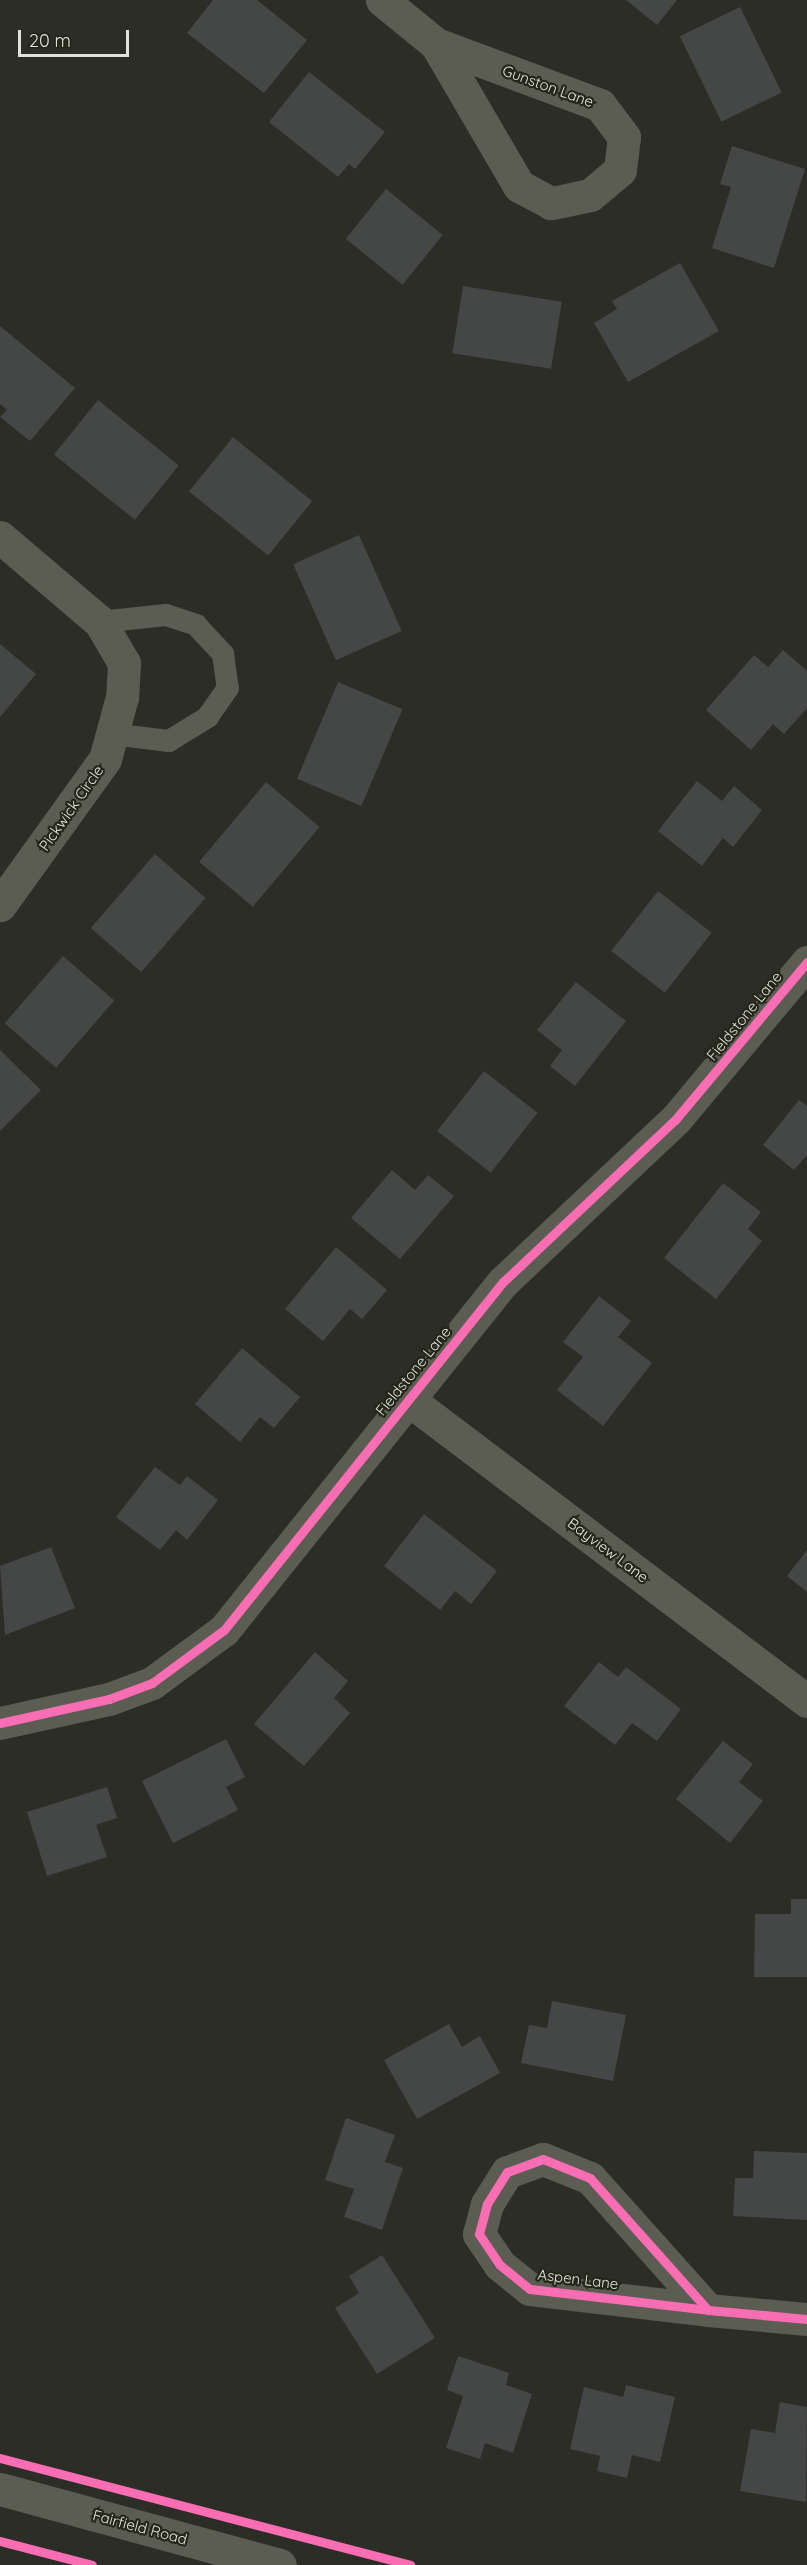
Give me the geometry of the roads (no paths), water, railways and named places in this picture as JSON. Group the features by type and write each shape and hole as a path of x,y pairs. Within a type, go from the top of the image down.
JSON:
{"street":[{"name":"Gunston Lane","path":"382,0 436,44 600,105 624,137 620,170 590,195 551,203 519,186 436,44"},
{"name":"Pickwick Circle","path":"0,537 100,622 124,663 112,734 105,759 0,905"},
{"name":"Fieldstone Lane","path":"0,1724 109,1699 191,1659 240,1613 504,1281 675,1120 807,962"},
{"name":"Bayview Lane","path":"409,1400 807,1701"},
{"name":"Aspen Lane","path":"708,2310 590,2178 543,2159 507,2172 487,2204 479,2234 500,2265 530,2289 708,2310 807,2319"},
{"name":"Fairfield Road","path":"0,2488 280,2565"}],"lane":[{"path":"100,622 166,615 196,625 223,654 228,688 208,717 169,741 112,734"}]}
